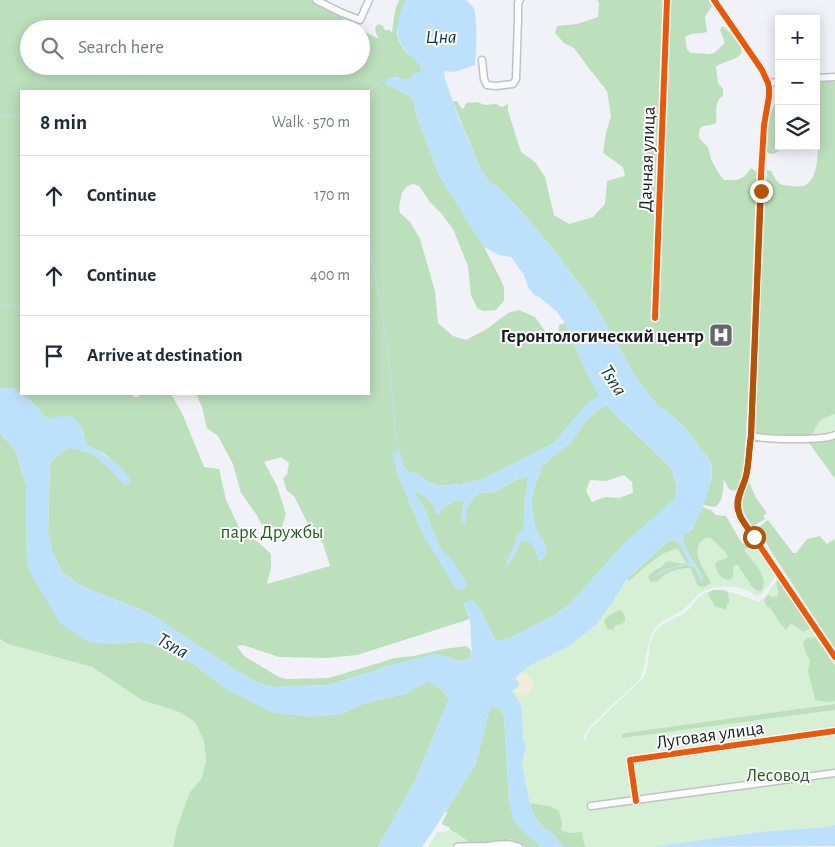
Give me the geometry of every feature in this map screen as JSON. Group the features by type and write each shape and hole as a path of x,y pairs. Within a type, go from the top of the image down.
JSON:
{"street":[{"path":"316,0 360,20 369,0"},
{"path":"482,60 484,79 487,85 513,84 516,79 520,0"},
{"name":"Дачная улица","path":"655,318 667,0"},
{"path":"714,0 762,70 768,83 769,96 764,125 761,174 751,436 746,473 738,497 738,511 835,657"},
{"path":"820,78 835,77"},
{"path":"768,83 775,82"},
{"path":"751,436 779,440 835,436"},
{"name":"Луговая улица","path":"636,800 630,760 835,731"},
{"path":"592,806 835,773"},
{"path":"457,847 500,844 511,844 519,847"}],"green space":[{"name":"парк Дружбы","path":"0,0 314,0 345,20 20,20 20,75 370,75 370,34 379,39 375,28 378,24 383,26 385,30 392,32 395,11 399,0 406,0 397,31 398,36 400,44 417,61 422,69 408,80 395,77 386,84 410,96 414,102 417,117 440,177 484,247 504,288 504,301 496,310 483,311 477,308 471,295 468,266 453,229 419,186 413,184 406,187 402,193 399,207 400,213 410,222 420,239 435,291 438,323 453,336 466,340 487,329 508,313 519,310 535,317 550,338 553,339 558,336 559,325 565,323 587,373 600,396 587,404 554,443 487,477 469,483 439,486 430,483 416,473 408,472 404,467 397,473 424,536 452,560 439,547 425,510 414,493 416,491 429,500 434,506 436,514 439,514 440,510 451,503 462,499 464,502 461,518 466,525 466,512 470,502 479,493 495,492 527,476 523,529 517,537 508,566 522,540 527,540 532,544 539,561 545,556 546,545 535,529 532,500 533,490 543,465 571,442 584,423 596,411 606,405 670,467 676,482 676,498 624,544 569,605 553,616 510,638 495,640 479,607 464,604 470,619 357,655 326,658 279,657 243,645 237,646 244,656 285,679 329,678 395,658 466,646 471,650 472,657 465,660 456,660 445,656 388,666 328,685 272,687 256,682 149,613 81,586 63,573 53,554 48,532 50,463 69,448 92,454 106,465 124,471 106,455 86,445 82,428 67,416 49,420 24,395 132,395 136,398 140,395 172,395 182,413 204,467 219,469 226,500 243,536 255,540 271,554 271,568 267,584 330,566 323,544 307,522 294,496 287,491 283,479 287,474 289,463 281,457 264,462 277,486 286,514 281,530 267,534 241,493 233,464 218,436 207,428 202,407 196,395 370,395 370,90 20,90 20,393 12,388 0,388","holes":["624,475 632,482 633,493 619,498 605,497 592,502 586,491 590,480 606,481"]},
{"path":"597,0 708,0 712,6 705,17 707,32 685,37 687,49 690,53 714,53 724,44 720,30 722,26 730,32 741,47 742,52 740,55 716,67 718,83 723,89 723,96 717,104 716,123 701,127 699,132 699,138 708,147 711,159 724,180 740,179 751,168 760,174 745,455 746,473 736,490 732,491 728,488 724,479 722,498 715,507 703,505 709,489 712,472 710,461 682,424 656,404 633,373 595,305 549,244 499,188 489,182 480,168 453,102 457,101 462,109 466,103 496,104 502,107 508,104 508,111 521,152 535,162 545,177 554,215 569,224 593,217 605,204 607,181 625,176 623,167 603,153 611,116 607,91 574,48 564,43 555,33 557,26 577,24 598,17 599,3"},
{"path":"835,78 835,414 819,422 811,438 835,435 835,479 804,436 754,434 767,170 771,171 777,181 783,185 803,186 809,183 813,177 818,150 820,150 820,80"},
{"path":"775,103 775,150 780,150 774,154 766,152 768,121"},
{"path":"835,414 835,435 811,439 819,422"},
{"path":"0,433 15,450 26,485 27,563 61,624 109,644 142,642 160,647 195,665 229,691 339,715 367,702 405,694 427,681 437,686 444,693 449,699 415,781 378,847 173,847 177,827 190,792 202,778 206,760 204,741 195,722 179,712 142,700 92,667 8,644 0,639"},
{"path":"749,482 756,498 767,513 763,516 765,519 752,527 741,504 742,494"},
{"path":"702,507 711,510 716,515 726,516 742,543 750,546 744,549 762,574 764,580 761,591 757,591 752,587 738,565 734,565 732,579 728,580 721,577 717,572 715,564 728,557 710,538 705,539 699,544 698,554 711,582 710,584 701,587 698,585 690,568 680,569 665,575 659,580 650,581 648,577 652,572 666,562 686,563 678,549 671,550 658,557 629,581 627,579 668,541 674,540 678,541 689,563 664,571 656,576 674,568 688,565 695,568 701,580 703,577 688,552 682,537 692,529"},
{"path":"768,520 793,553 796,553 807,539 820,536 827,544 835,539 835,649 769,548 759,527"},
{"name":"Лесовод","path":"707,538 719,545 728,557 721,560 719,575 723,579 732,579 734,564 738,565 754,589 761,591 755,563 744,549 750,546 757,547 775,571 775,577 761,595 756,596 747,590 734,587 721,586 703,591 683,609 661,622 655,629 648,645 640,679 589,727 583,740 586,740 591,728 644,677 650,644 660,626 684,613 700,596 709,592 730,592 758,602 765,597 778,578 835,663 835,704 625,733 622,735 622,738 835,710 835,825 759,832 652,847 585,847 582,832 569,833 561,830 562,823 550,806 530,803 522,765 526,745 523,739 522,707 507,688 529,666 568,647 596,625 627,579 629,581 665,552 678,548 687,563 680,562 658,567 659,580 673,571 690,568 695,582 708,586 711,581 700,563 698,554 699,544"},
{"path":"777,581 779,581 810,623 809,629 803,632 791,623 786,630 772,610 766,605 764,600 768,595 778,596"},
{"path":"713,590 727,591 729,603 725,610 715,607 708,593"},
{"path":"619,610 624,613 625,621 622,624 615,625 613,630 607,629 604,621"},
{"path":"815,637 835,666 835,701 815,700 808,671 810,661 803,642 807,638"},
{"path":"0,639 8,644 92,667 142,700 179,712 195,722 204,741 206,760 202,778 190,792 177,827 173,847 0,847"},
{"path":"835,704 835,710 622,738 622,735 625,733"},
{"path":"494,707 500,708 504,716 509,802 526,834 542,847 526,847 512,839 473,845 442,823 447,813 446,811 475,765 488,715 490,709"},
{"path":"530,803 550,806 559,811 562,823 561,830 569,833 582,832 585,847 563,847 534,816"},
{"path":"449,827 473,845 512,839 526,847 428,847 438,831 440,833 449,830"}],"sand":[{"path":"522,673 532,679 533,684 527,696 512,691 519,684 515,678"}],"water":[{"name":"Цна","path":"406,0 466,0 474,9 476,29 475,65 454,72 445,71 444,75 456,111 480,168 489,182 499,188 549,244 595,305 633,373 656,404 682,424 710,461 712,467 710,485 699,516 689,532 682,537 685,547 703,580 701,580 697,570 689,565 678,566 653,577 665,569 689,563 678,542 674,540 668,541 627,579 596,625 568,647 529,666 515,678 519,682 519,686 512,691 522,707 523,739 526,745 522,765 530,803 534,816 563,847 542,847 513,820 509,802 504,716 500,708 494,707 490,709 475,765 422,847 378,847 415,781 449,699 437,686 427,682 405,694 367,702 339,715 310,717 274,713 229,691 195,665 160,647 142,642 109,644 88,642 61,624 32,576 27,563 26,485 15,450 0,433 0,388 12,388 20,393 20,395 28,398 49,419 65,416 75,418 84,435 86,445 118,465 131,481 124,485 106,465 92,454 77,449 69,448 63,451 50,463 48,532 53,554 63,573 81,586 149,613 239,672 256,682 272,687 328,685 433,654 456,660 465,660 472,657 470,619 464,603 472,599 479,607 495,640 510,638 553,616 569,605 624,544 675,498 676,482 670,467 606,405 596,411 584,423 571,442 543,465 533,490 532,510 535,529 546,545 545,556 538,561 532,544 522,540 508,566 506,563 517,537 523,529 527,476 495,492 479,493 470,502 466,512 466,525 463,524 461,518 464,502 462,499 440,510 439,515 436,514 430,501 419,492 414,492 425,510 439,547 452,560 463,576 467,586 463,590 456,589 424,536 397,473 393,454 396,452 400,453 404,467 408,472 416,473 430,483 439,486 469,483 487,477 554,443 587,403 599,396 565,323 557,312 534,295 528,287 524,275 511,257 499,255 484,247 440,177 417,117 414,102 410,96 386,84 387,79 392,77 408,80 412,78 412,74 420,72 422,69 418,62 403,48 400,41 397,28"},
{"path":"835,825 835,846 652,847 759,832"}],"waterway":[{"path":"368,90 382,81 388,83"},
{"path":"0,116 20,116"},
{"path":"370,252 388,349 395,429 399,452"},
{"path":"0,306 20,308"}],"cycle path":[{"path":"655,318 667,0"},
{"path":"714,0 762,70 769,88 764,125 761,175 751,436 747,472 738,506 739,512 741,518 835,657"},
{"path":"636,801 630,760 835,731"}],"place":[{"name":"Геронтологический центр","path":"721,335"}],"route":[{"path":"754,537 738,511 738,497 746,473 751,436 761,191"}],"water label":[{"name":"Tsna","path":"614,380"},
{"name":"Tsna","path":"173,645"}]}
